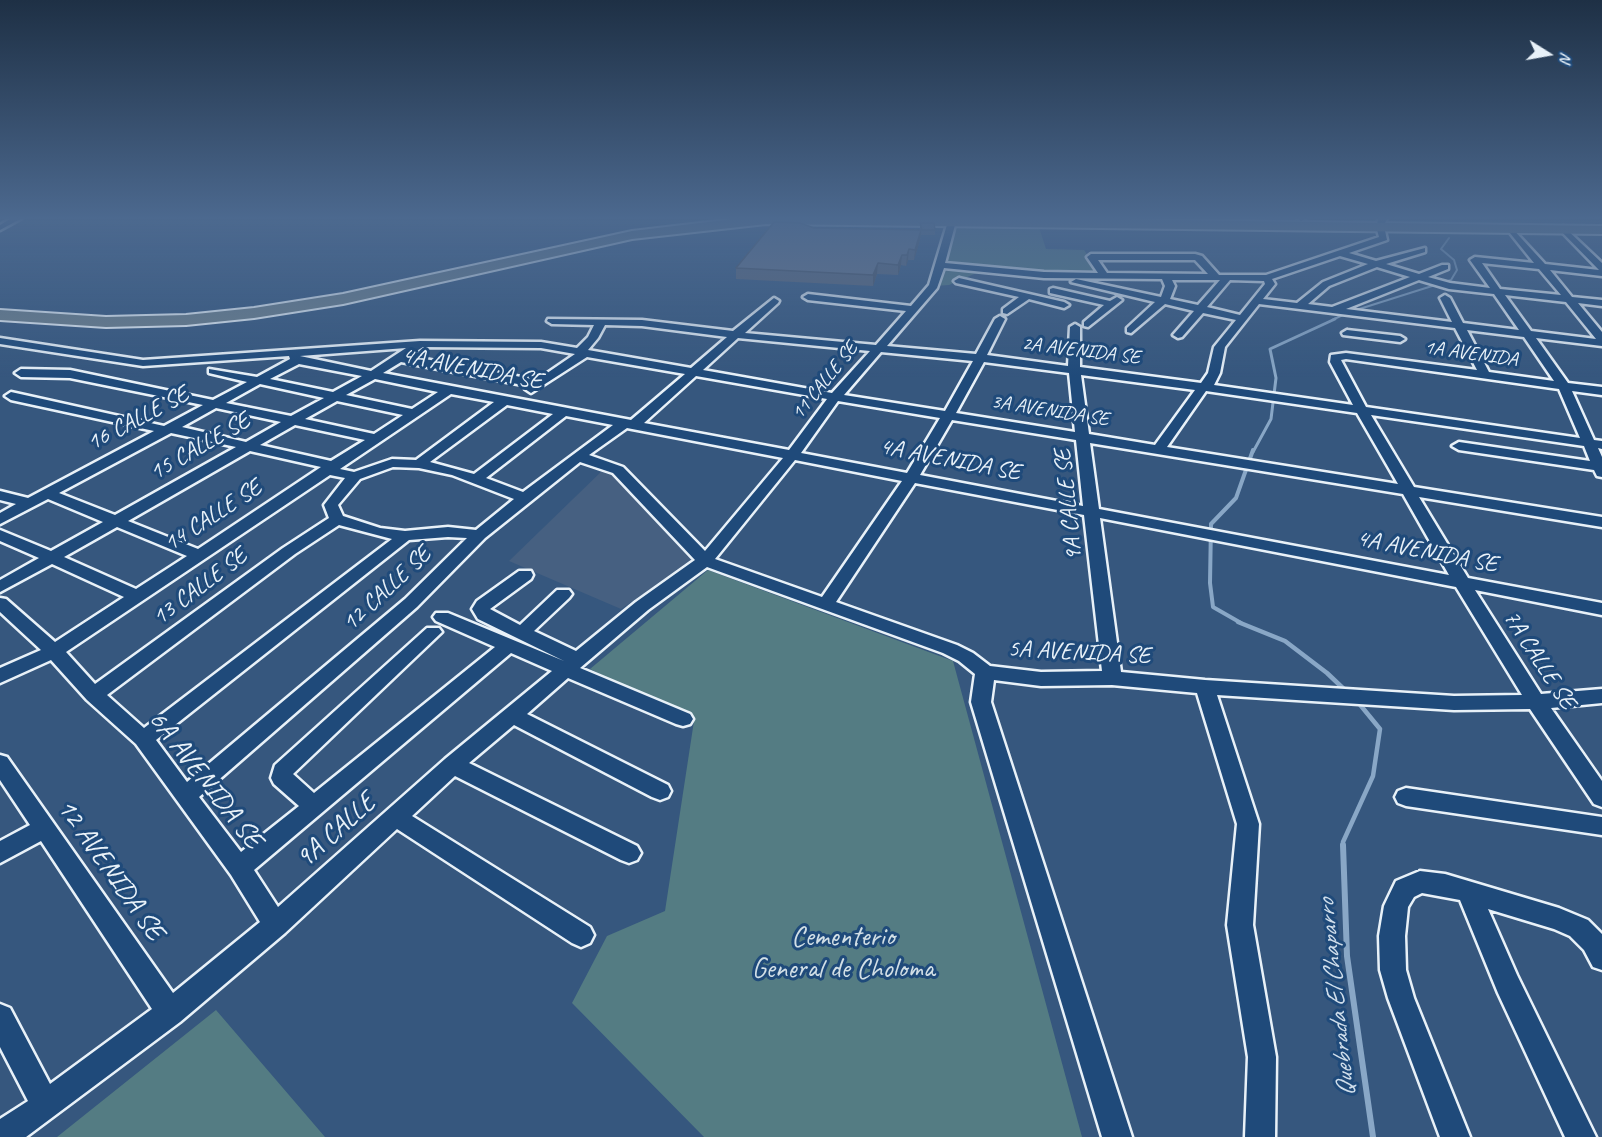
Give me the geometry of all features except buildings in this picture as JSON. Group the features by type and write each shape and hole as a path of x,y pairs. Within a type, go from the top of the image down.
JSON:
{"highway":[{"path":"0,307 122,315 252,307 339,293 441,271"},
{"path":"0,315 106,322 186,320 254,313 343,299 467,271"}],"street":[{"name":"11 CALLE SE","path":"705,561 792,455 835,397 878,347 912,309 946,284 942,271"},
{"path":"946,284 992,271"},
{"path":"993,271 1044,275 1267,278 1287,271"},
{"path":"1101,271 1104,275"},
{"path":"1139,271 1142,275"},
{"path":"1174,271 1178,276"},
{"path":"1211,271 1215,276"},
{"path":"1298,307 1326,284 1359,271"},
{"path":"1402,271 1445,285 1602,303"},
{"path":"1331,311 1434,271"},
{"path":"1459,446 1601,470 1596,444 1564,386 1483,271"},
{"path":"1545,271 1602,341"},
{"path":"1583,271 1602,273"},
{"path":"1044,275 1242,318"},
{"path":"1131,330 1163,301 1170,285 1165,275"},
{"path":"1178,335 1228,277"},
{"path":"1158,450 1203,387 1210,382 1221,347 1270,284 1267,278"},
{"path":"946,284 994,289 1064,305"},
{"path":"980,297 994,289"},
{"path":"1053,291 1112,304 1124,293"},
{"path":"826,603 912,477 949,416 1003,315 1027,296"},
{"path":"808,297 912,309"},
{"path":"1051,316 1074,297"},
{"path":"1445,298 1485,375"},
{"name":"12 CALLE SE","path":"185,796 411,603 478,535 524,498 630,423 693,372 774,301"},
{"path":"1257,301 1530,335 1602,341"},
{"name":"9A CALLE SE","path":"1112,304 1081,326 1074,369 1112,678"},
{"path":"1390,318 1413,365"},
{"name":"2A AVENIDA SE","path":"552,321 642,322 736,335 878,347 1074,369 1596,444"},
{"path":"419,464 509,400 539,384 583,352 600,322"},
{"path":"1347,333 1400,339"},
{"path":"0,341 143,363 294,356 420,344"},
{"name":"3A AVENIDA SE","path":"420,344 541,345 835,397 1602,522"},
{"name":"15 CALLE SE","path":"0,587 373,375 420,344"},
{"name":"4A AVENIDA SE","path":"294,356 449,390 1602,609"},
{"name":"16 CALLE SE","path":"0,519 259,380 294,356"},
{"name":"1A AVENIDA","path":"1335,357 1413,365 1602,391"},
{"name":"7A CALLE SE","path":"1335,357 1362,411 1411,491 1463,584 1536,702 1602,798"},
{"path":"399,358 539,384"},
{"path":"213,371 414,413"},
{"path":"21,372 70,374 376,438"},
{"name":"14 CALLE SE","path":"0,676 54,651 449,390"},
{"path":"11,396 248,446 355,476"},
{"path":"475,480 564,411"},
{"name":"5A AVENIDA SE","path":"580,457 618,470 705,561 826,603 950,650 966,657 985,672 1041,679 1112,678 1205,687 1454,703 1536,702 1602,696"},
{"path":"478,535 448,532 405,536 378,532 337,519 331,506 337,495 355,476 393,463 419,464 456,472 524,498"},
{"path":"46,494 199,555"},
{"path":"0,495 29,503"},
{"name":"13 CALLE SE","path":"94,695 289,551 337,519"},
{"path":"0,535 137,596"},
{"path":"143,739 405,536"},
{"name":"9A CALLE","path":"0,1137 46,1106 170,1012 276,926 453,765 571,664 642,606 705,561"},
{"path":"525,575 481,609 484,615 515,639 683,719"},
{"path":"239,868 515,639 563,594"},
{"name":"6A AVENIDA SE","path":"0,603 54,651 94,695 143,739 239,868 276,926"},
{"path":"315,807 282,778 283,771 437,625 515,639"},
{"path":"985,672 981,702 1117,1137"},
{"path":"1205,687 1248,824 1240,925 1262,1057 1260,1137"},
{"path":"512,715 660,791"},
{"name":"12 AVENIDA SE","path":"0,763 170,1012"},
{"path":"453,765 629,853"},
{"path":"1406,797 1602,826"},
{"path":"396,816 581,934"},
{"path":"0,853 44,828"},
{"path":"1455,1137 1401,998 1393,970 1392,936 1396,906 1405,889 1420,882 1445,885 1559,919 1579,928 1593,942 1602,958"},
{"path":"1468,892 1508,984 1581,1137"},
{"path":"0,1018 46,1106"}],"shaded area":[{"path":"604,469 615,476 696,559 621,609 509,561"}],"green space":[{"path":"938,271 993,271 974,274 949,285 934,286"},
{"path":"995,271 1099,271 1102,275"},
{"name":"Cementerio General de Choloma","path":"708,570 953,661 1082,1137 704,1137 572,1003 607,936 665,911 694,721 590,669"},
{"path":"216,1010 325,1137 57,1137"}],"waterway":[{"name":"Quebrada El Chaparro","path":"1353,311 1451,280 1456,271"},
{"name":"Quebrada El Chaparro","path":"1332,320 1345,314"},
{"name":"Quebrada El Chaparro","path":"1253,452 1271,419 1276,378 1270,349 1335,319"},
{"name":"Quebrada El Chaparro","path":"1241,623 1213,607 1210,583 1211,524 1236,498 1253,450"},
{"name":"Quebrada El Chaparro","path":"1238,622 1285,641 1327,673 1347,692"},
{"name":"Quebrada El Chaparro","path":"1343,845 1373,776 1380,729 1357,701"},
{"name":"Quebrada El Chaparro","path":"1343,845 1347,956 1373,1137"}]}
